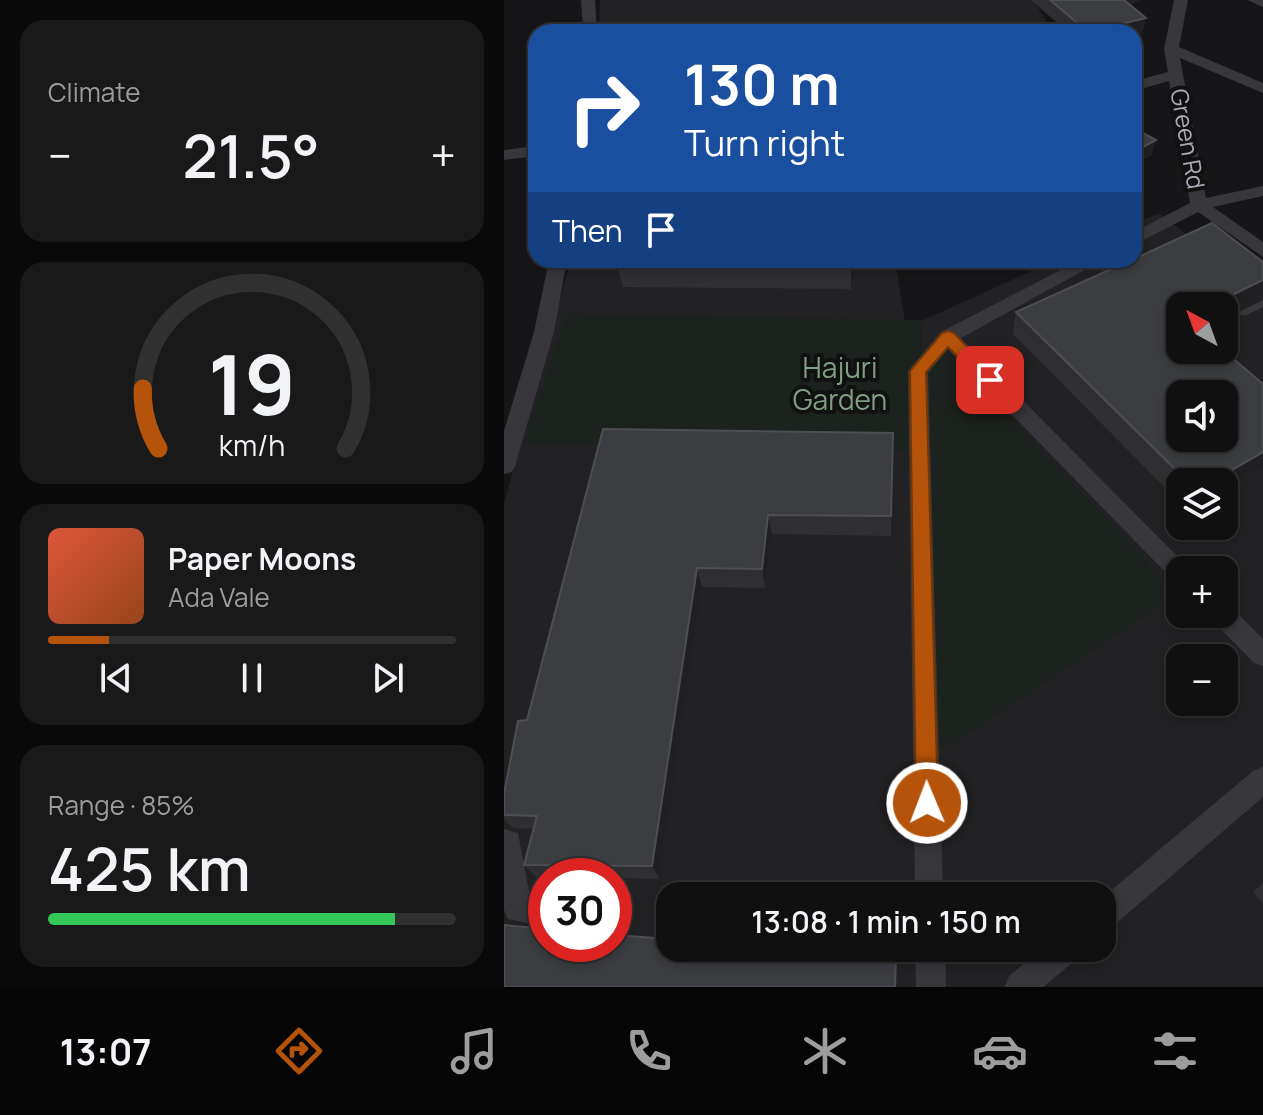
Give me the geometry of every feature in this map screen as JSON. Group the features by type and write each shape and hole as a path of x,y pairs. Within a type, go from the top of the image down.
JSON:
{"street":[{"path":"588,0 590,24"},
{"name":"Green Rd","path":"1142,235 1199,205 1171,49 1181,0"},
{"path":"1254,0 1263,3"},
{"path":"1171,49 1263,88"},
{"path":"1142,84 1176,74"},
{"path":"504,155 528,152"},
{"path":"1199,205 1263,191"},
{"path":"1199,205 1263,251"},
{"path":"504,466 544,332 556,268"},
{"path":"929,882 918,371 948,337 1079,268"},
{"path":"948,337 1166,558"},
{"path":"1236,628 1263,655"},
{"path":"1116,905 1263,780"},
{"path":"504,843 508,843 518,909 528,910"},
{"path":"930,962 931,987"},
{"path":"1020,987 1049,962"}],"lane":[{"path":"1244,313 1263,303"}],"shaded area":[{"path":"600,0 1034,0 1048,24 599,24"},
{"path":"1159,213 1263,294 1263,987 504,987 504,503 569,268 896,268 906,328 1037,268 1142,268 1142,220"}],"green space":[{"name":"Hajuri Garden","path":"567,314 922,320 921,452 524,444"},
{"path":"948,351 1166,582 1166,601 954,743 935,751 929,446 932,368"}],"building":[{"path":"1050,0 1124,0 1146,18 1121,24 1078,24"},
{"path":"1142,132 1156,140 1142,148"},
{"path":"1212,223 1263,262 1263,280 1238,292 1166,292 1166,364 1238,363 1263,384 1263,452 1235,468 1174,468 1016,312 1113,268 1142,268 1142,255"},
{"path":"603,429 893,433 891,516 768,515 762,569 697,568 652,866 632,866 632,858 528,858 528,865 524,865 537,816 504,815 504,794 518,721 527,720"},
{"path":"504,925 528,927 528,962 632,962 632,936 656,938 656,962 896,962 895,987 504,987"}],"route":[{"path":"927,803 918,371 948,337 990,380"}]}
